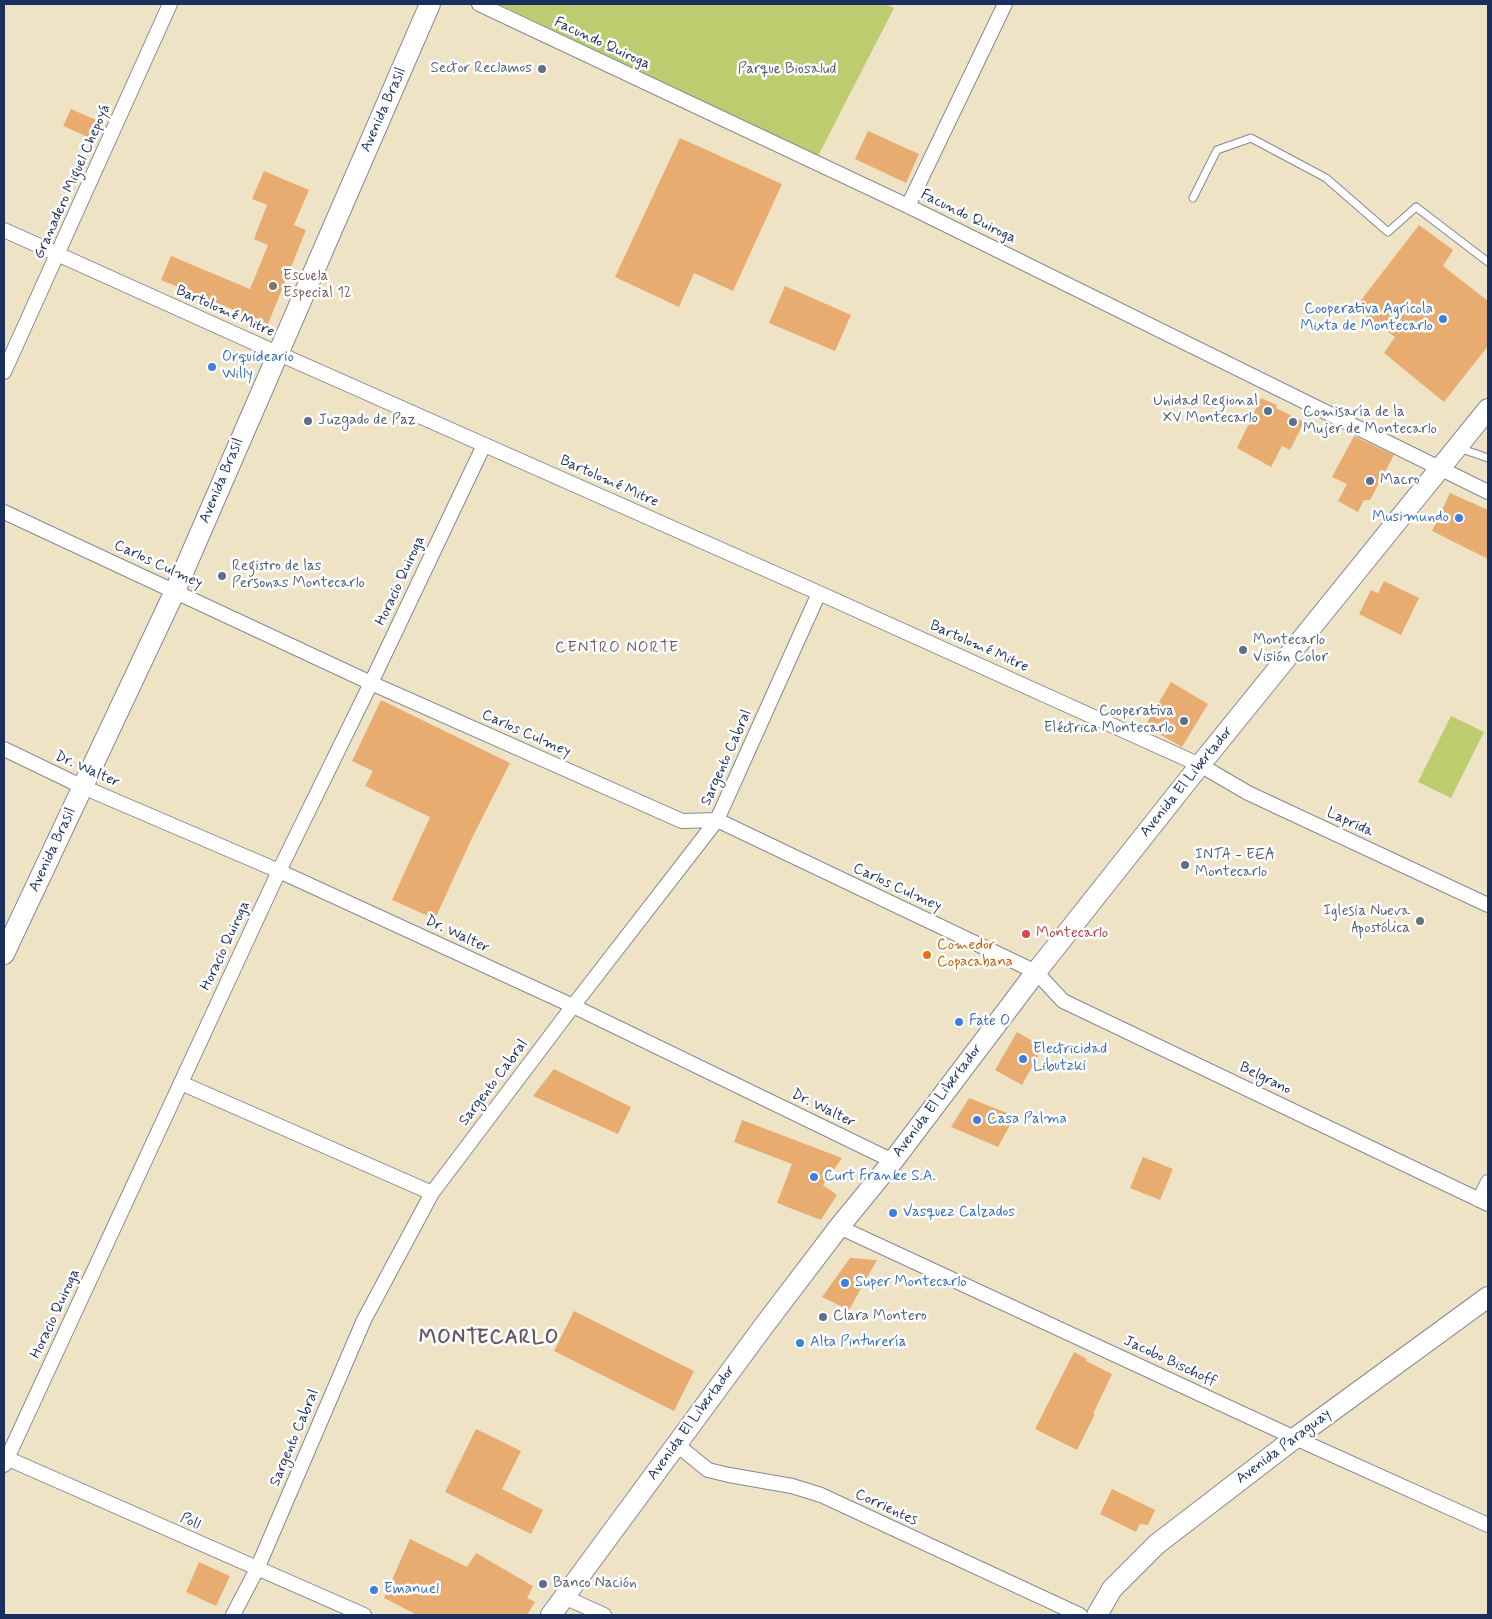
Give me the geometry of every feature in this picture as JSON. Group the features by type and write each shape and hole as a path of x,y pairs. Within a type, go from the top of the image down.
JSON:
{"main road":[{"name":"Avenida Brasil","path":"4,954 175,591 430,4"},
{"name":"Avenida El Libertador","path":"550,1615 763,1326 1036,972 1200,765 1488,409"},
{"name":"Avenida Paraguay","path":"1097,1615 1112,1589 1157,1544 1295,1438 1488,1297"}],"street":[{"name":"Granadero Miguel Chepoyá","path":"4,372 170,4"},
{"name":"Facundo Quiroga","path":"479,4 908,206 1488,492"},
{"path":"908,206 1005,4"},
{"name":"Bartolomé Mitre","path":"4,230 1200,765"},
{"name":"Horacio Quiroga","path":"5,1460 279,871 484,445"},
{"name":"Carlos Culmey","path":"4,512 371,683 682,821 717,820 1036,972"},
{"name":"Sargento Cabral","path":"233,1615 257,1569 364,1320 432,1193 717,820 819,593"},
{"name":"Dr. Walter","path":"4,749 83,787 279,871 573,1006 892,1161"},
{"name":"Laprida","path":"1200,765 1248,793 1488,905"},
{"name":"Belgrano","path":"1036,972 1064,1001 1484,1202"},
{"path":"181,1082 432,1193"},
{"path":"1484,1202 1488,1182"},
{"name":"Jacobo Bischoff","path":"839,1227 1488,1525"},
{"name":"Corrientes","path":"676,1444 708,1470 792,1486 821,1496 1080,1615"},
{"name":"Poll","path":"5,1460 364,1615"},
{"path":"564,1597 604,1615"}],"lane":[{"path":"1193,198 1217,150 1251,138 1326,178 1388,232 1416,207 1488,262"},
{"path":"1456,447 1488,458"}],"green space":[{"name":"Parque Biosalud","path":"499,4 885,4 894,8 817,158"},
{"path":"1451,716 1484,732 1451,798 1418,782"}],"building":[{"path":"71,109 96,120 88,137 63,126"},
{"path":"868,131 919,154 906,183 855,159"},
{"path":"680,138 782,184 733,291 694,273 679,307 615,277"},
{"path":"264,171 309,190 294,225 306,230 268,324 161,280 171,256 250,289 268,245 254,239 267,205 252,199"},
{"path":"1419,225 1453,250 1443,266 1488,301 1488,346 1444,402 1384,353 1395,337 1355,308"},
{"path":"785,286 851,315 835,351 769,323"},
{"path":"1261,398 1277,405 1276,408 1304,422 1290,450 1282,446 1271,467 1237,448"},
{"path":"1354,436 1394,455 1370,500 1364,500 1358,512 1338,501 1347,484 1332,477"},
{"path":"1450,493 1488,510 1488,559 1432,531"},
{"path":"1384,581 1419,598 1401,635 1359,614 1371,590 1378,593"},
{"path":"1171,682 1208,704 1182,747 1145,726"},
{"path":"381,700 510,763 472,838 435,919 392,900 430,817 365,786 373,771 352,761"},
{"path":"1017,1032 1043,1047 1022,1085 995,1070"},
{"path":"554,1069 631,1107 618,1134 533,1096"},
{"path":"969,1098 1015,1116 998,1147 951,1127"},
{"path":"742,1120 842,1158 823,1185 837,1195 821,1220 777,1203 792,1164 734,1142"},
{"path":"1143,1157 1173,1169 1160,1200 1130,1188"},
{"path":"850,1258 877,1260 849,1310 822,1297"},
{"path":"574,1311 694,1371 674,1411 554,1351"},
{"path":"1074,1352 1087,1359 1086,1361 1112,1374 1077,1450 1035,1429"},
{"path":"476,1429 521,1451 502,1489 543,1510 531,1534 445,1492"},
{"path":"1112,1489 1155,1510 1148,1525 1140,1524 1136,1532 1100,1514"},
{"path":"410,1539 467,1567 476,1553 533,1586 527,1598 535,1602 527,1615 417,1615 384,1598"},
{"path":"199,1562 230,1576 216,1606 186,1592"}],"place":[{"name":"Sector Reclamos","path":"542,69"},
{"name":"Escuela Especial 12","path":"273,286"},
{"name":"Cooperativa Agrícola Mixta de Montecarlo","path":"1443,319"},
{"name":"Orquideario Willy","path":"212,367"},
{"name":"Unidad Regional XV Montecarlo","path":"1268,411"},
{"name":"Juzgado de Paz","path":"308,421"},
{"name":"Comisaría de la Mujer de Montecarlo","path":"1293,422"},
{"name":"Macro","path":"1370,481"},
{"name":"Musimundo","path":"1459,518"},
{"name":"Registro de las Personas Montecarlo","path":"222,576"},
{"name":"Montecarlo Visión Color","path":"1243,650"},
{"name":"Cooperativa Eléctrica Montecarlo","path":"1184,721"},
{"name":"INTA - EEA Montecarlo","path":"1185,865"},
{"name":"Iglesia Nueva Apostólica","path":"1420,921"},
{"name":"Montecarlo","path":"1026,934"},
{"name":"Comedor Copacabana","path":"927,955"},
{"name":"Fate O","path":"959,1022"},
{"name":"Electricidad Libutzki","path":"1023,1059"},
{"name":"Casa Palma","path":"977,1120"},
{"name":"Curt Franke S.A.","path":"814,1177"},
{"name":"Vasquez Calzados","path":"893,1213"},
{"name":"Super Montecarlo","path":"845,1283"},
{"name":"Clara Montero","path":"823,1317"},
{"name":"Alta Pinturería","path":"800,1343"},
{"name":"Banco Nación","path":"543,1584"},
{"name":"Emanuel","path":"374,1590"}],"district":[{"name":"CENTRO NORTE","path":"617,649"},
{"name":"MONTECARLO","path":"489,1339"}]}
